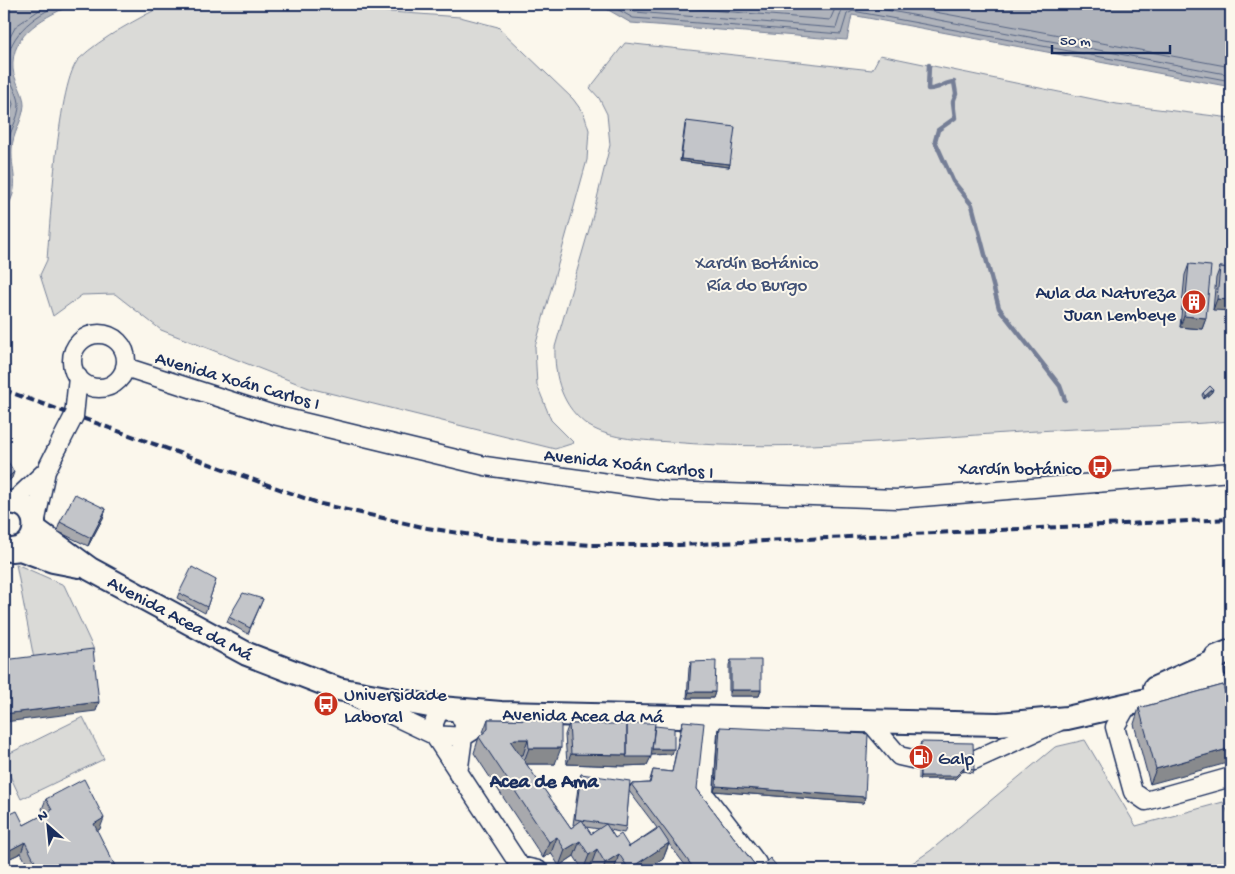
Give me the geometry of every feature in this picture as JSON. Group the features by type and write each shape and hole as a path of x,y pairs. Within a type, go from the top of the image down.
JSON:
{"main road":[{"name":"Avenida Acea da Má","path":"8,503 28,509 35,526 90,568 247,654 338,688 449,708 501,713 870,722 936,716 999,724 1067,718 1106,709"},
{"path":"12,549 30,541 35,526"},
{"name":"Avenida Acea da Má","path":"12,549 53,561 90,568"},
{"path":"1106,709 1225,679"},
{"path":"1106,709 1225,679"}],"street":[{"path":"96,334 105,335 119,343 126,359 125,368 114,382 97,387 83,383 78,378 72,363 76,347 81,340 96,334"},
{"name":"Avenida Xoán Carlos I","path":"125,368 274,415 485,466 666,491 897,499 1231,472"},
{"path":"74,416 78,378"},
{"path":"35,526 46,470 74,416 97,387"},
{"path":"8,503 46,470"},
{"path":"338,688 434,735 449,738 464,738 501,713"},
{"path":"1128,704 1115,727 1133,792 1146,801 1231,778"},
{"path":"458,774 464,738 464,724 449,708 434,723 434,735 458,774 520,866 538,870"},
{"path":"710,717 704,794 757,863"},
{"path":"870,722 899,756 939,766 974,760 1067,718"}],"green space":[{"path":"166,4 318,4 363,10 460,17 498,27 573,99 584,114 589,130 587,160 535,347 537,385 551,420 574,443 555,449 309,388 161,330 115,294 82,295 53,316 40,275 47,260 60,122 72,72 79,59 98,43"},
{"name":"Xardín Botánico Ría do Burgo","path":"625,43 872,70 880,55 1117,104 1231,118 1231,421 1054,430 862,443 766,446 639,440 618,437 589,426 580,419 566,401 558,380 555,347 592,219 610,145 607,114 599,98 590,88"},
{"path":"16,564 64,585 95,652 34,659"},
{"path":"83,717 104,759 21,799 4,763 4,756"},
{"path":"1085,740 1136,826 1223,802 1231,819 1231,870 902,870 930,851 1055,747"}],"water":[{"path":"4,4 75,4 53,14 32,27 17,45 13,69 24,105 22,117 12,143 13,195 4,212"},
{"path":"598,4 1231,4 1231,87 852,15 847,40 631,23"}],"building":[{"path":"686,121 735,127 730,164 681,159"},
{"name":"Aula da Natureza Juan Lembeye","path":"1189,264 1211,266 1206,318 1184,316"},
{"path":"1220,267 1231,268 1231,300 1217,299"},
{"path":"1210,386 1213,389 1205,396 1203,393"},
{"path":"4,455 14,472 4,481"},
{"path":"75,494 106,509 91,538 60,522"},
{"path":"192,567 216,580 207,607 179,593"},
{"path":"243,593 263,599 250,628 229,617"},
{"path":"93,649 99,702 4,714 4,660"},
{"path":"731,660 761,660 761,690 731,690"},
{"path":"716,661 715,692 689,692 691,662"},
{"path":"1223,685 1231,717 1231,748 1156,769 1139,708"},
{"path":"488,719 561,720 561,748 529,748 528,739 515,739 511,742 571,828 582,820 591,834 606,824 615,838 621,834 629,847 659,828 669,843 629,869 619,854 605,863 597,849 589,855 580,841 565,850 557,837 549,842 479,737 488,729"},
{"path":"683,721 704,723 697,789 758,869 770,858 780,870 695,870 631,784 650,783 653,770 672,772"},
{"path":"627,723 655,723 651,757 626,757"},
{"path":"569,724 627,724 627,755 571,754"},
{"path":"655,726 674,728 674,749 652,749"},
{"path":"720,727 868,734 865,797 716,786"},
{"path":"921,742 973,743 974,770 964,768 956,776 920,776"},
{"path":"581,774 630,781 626,827 575,819"},
{"path":"84,779 104,818 94,824 117,870 39,870 25,842 10,850 4,837 4,817 17,811 24,825 52,810 46,799"}],"waterway":[{"path":"929,65 928,89 954,82 956,94 953,102 955,118 938,130 935,141 953,181 972,205 999,308 1060,386 1065,400"}],"railway":[{"path":"4,390 321,504 427,528 498,539 592,545 679,545 1231,519"}],"place":[{"name":"Aula da Natureza Juan Lembeye","path":"1194,302"},
{"name":"Xardín botánico","path":"1100,467"},
{"name":"Universidade Laboral","path":"326,704"},
{"name":"Galp","path":"921,757"}],"district":[{"name":"Acea de Ama","path":"544,780"}]}
